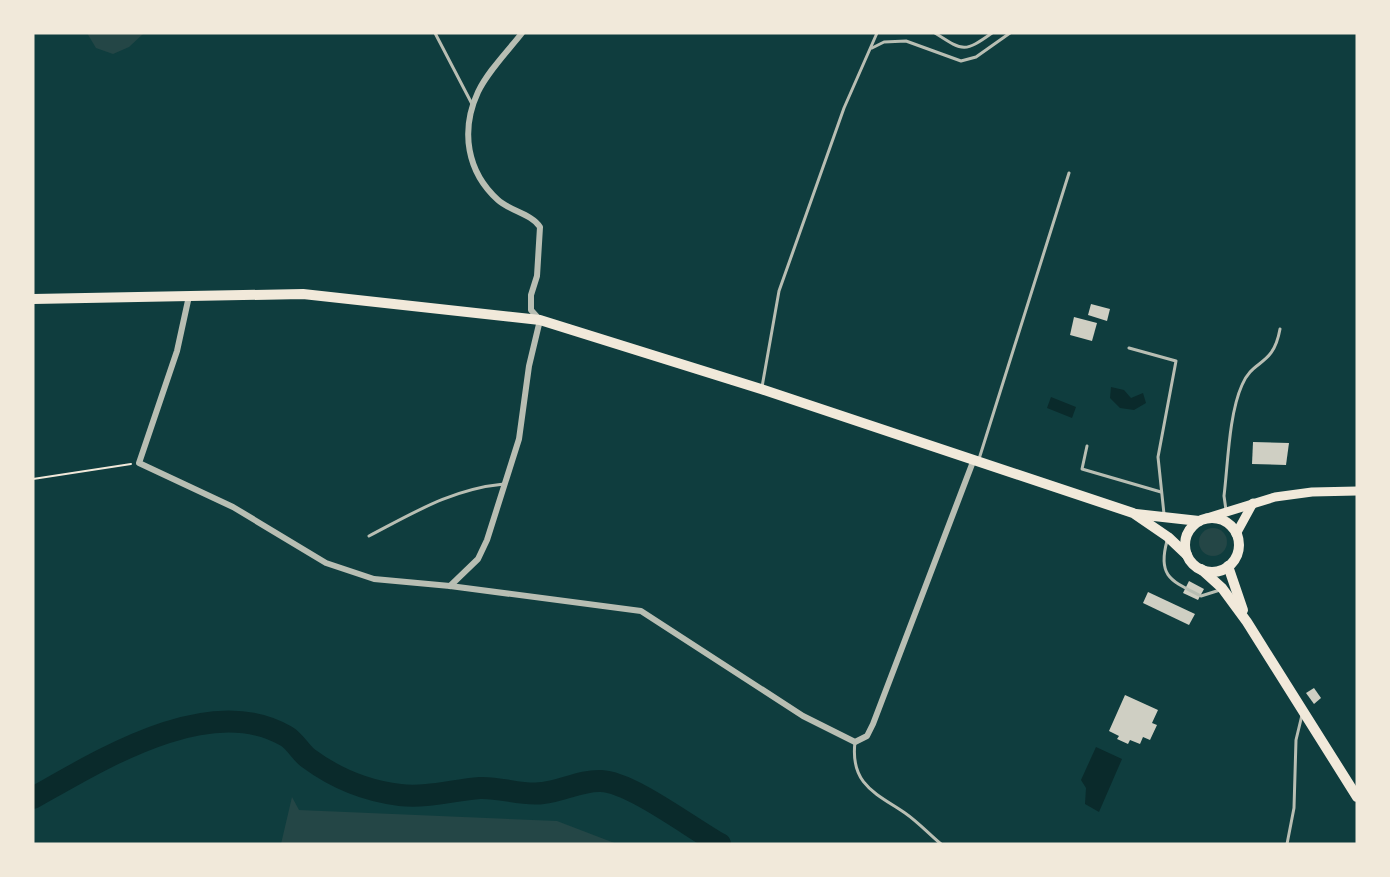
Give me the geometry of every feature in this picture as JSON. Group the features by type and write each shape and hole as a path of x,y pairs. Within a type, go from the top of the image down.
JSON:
{"main road":[{"path":"33,299 303,294 540,320 761,389 1133,513 1223,520 1236,534 1238,550 1228,566 1213,572 1201,569"},
{"path":"1187,555 1186,536 1203,520 1253,503 1302,493 1357,491"},
{"path":"1236,534 1253,503"},
{"path":"1133,513 1168,537 1222,588 1247,622 1357,797"},
{"path":"1228,566 1247,622"}],"street":[{"path":"450,586 478,560 487,540 519,439 529,366 540,320 531,310 531,295 537,276 540,227 537,222 508,208 476,175 469,143 473,106 479,90 522,33"},
{"path":"189,296 177,351 139,463 233,507 326,563 374,579 450,586 641,611 803,716 855,742 867,736 873,724 976,460"}],"lane":[{"path":"435,33 473,106"},
{"path":"761,389 778,291 844,108 877,33"},
{"path":"935,33 963,49 971,48 992,33"},
{"path":"870,49 884,42 906,41 961,61 976,57 1010,33"},
{"path":"976,460 1069,173"},
{"path":"1226,512 1224,496 1240,388 1252,370 1269,358 1280,329"},
{"path":"1129,348 1176,360 1158,457 1165,516"},
{"path":"1087,446 1082,469 1161,492"},
{"path":"369,536 435,501 474,487 504,484"},
{"path":"1168,537 1162,564 1169,578 1201,596 1222,588"},
{"path":"1287,844 1297,774 1296,740 1303,712"},
{"path":"855,742 853,757 856,771 866,786 906,814 941,844"}],"path":[{"path":"33,479 139,463"}],"shaded area":[{"path":"87,33 144,33 129,47 113,54 96,48"},
{"path":"1111,387 1124,390 1131,398 1143,393 1146,403 1134,410 1120,408 1110,398"},
{"path":"1051,397 1076,407 1072,418 1047,408"},
{"path":"1213,528 1223,532 1227,542 1223,552 1213,556 1203,552 1199,542 1203,532"},
{"path":"1096,747 1122,759 1099,812 1085,804 1086,788 1081,780"},
{"path":"292,797 299,810 557,821 617,844 281,844"}],"building":[{"path":"1091,304 1110,309 1107,321 1088,315"},
{"path":"1074,317 1097,323 1092,341 1070,335"},
{"path":"1253,442 1289,443 1286,465 1252,464"},
{"path":"1189,581 1204,589 1198,600 1183,593"},
{"path":"1148,592 1195,614 1189,625 1143,603"},
{"path":"1314,688 1321,698 1314,704 1306,693"},
{"path":"1125,695 1158,710 1152,723 1157,725 1150,740 1143,737 1140,744 1130,740 1128,744 1117,739 1119,736 1109,731"}],"waterway":[{"path":"33,798 90,766 155,736 190,726 223,722 256,724 286,736 302,753 329,772 363,787 400,795 421,795 480,788 535,794 594,781 614,783 644,797 720,844"}]}
